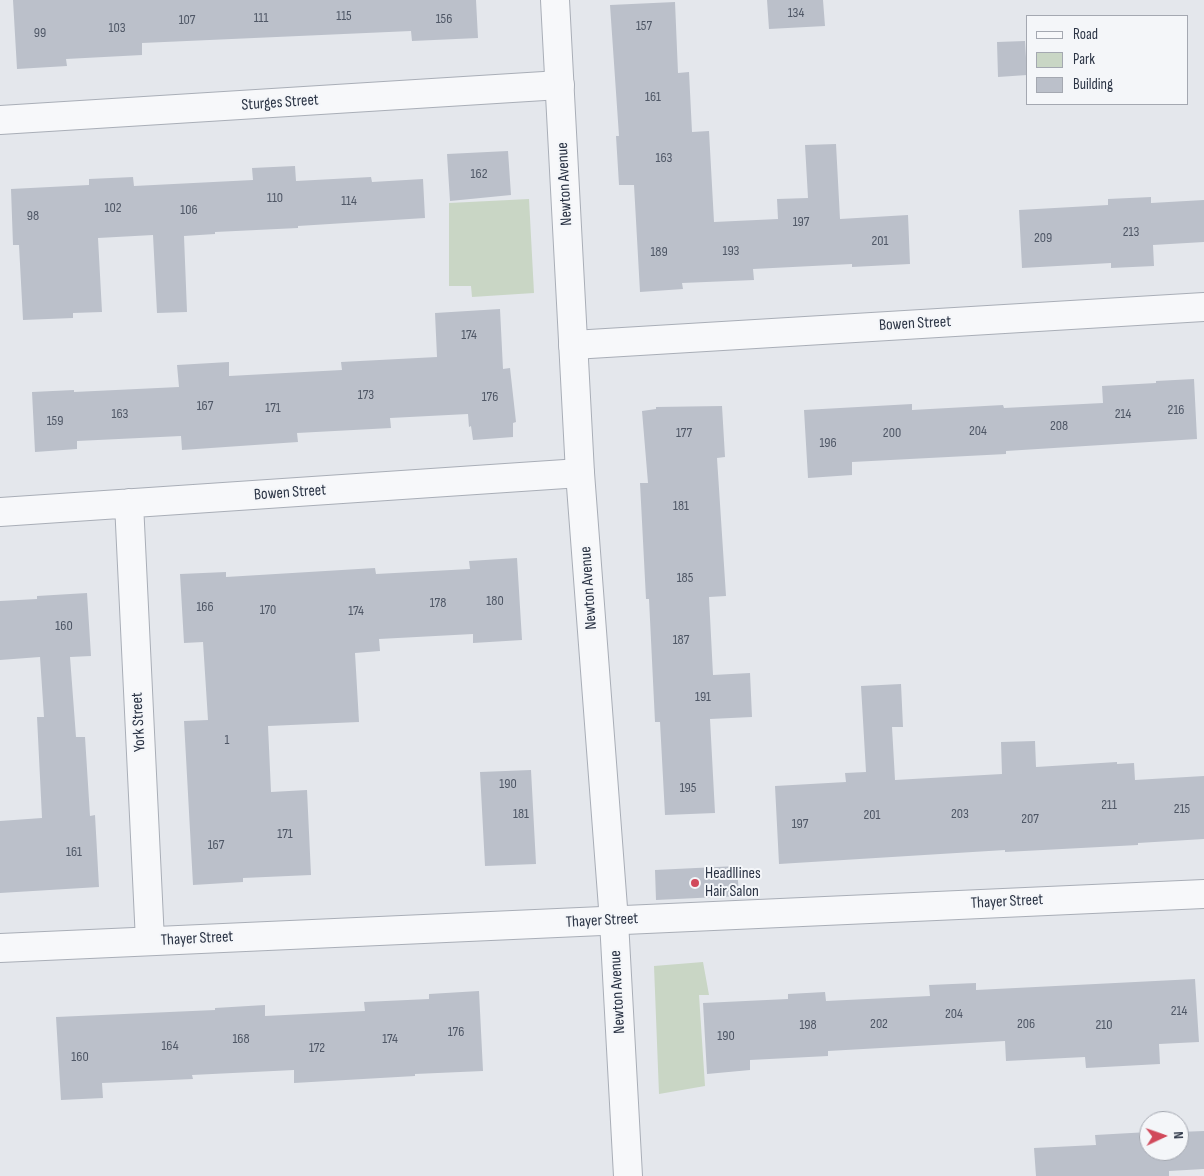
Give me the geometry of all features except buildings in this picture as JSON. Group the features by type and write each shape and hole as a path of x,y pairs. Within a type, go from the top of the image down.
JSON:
{"street":[{"name":"Newton Avenue","path":"555,0 580,474 614,921 628,1176"},
{"name":"Sturges Street","path":"0,120 560,85"},
{"name":"Bowen Street","path":"573,345 1204,306"},
{"name":"Bowen Street","path":"0,512 580,474"},
{"name":"York Street","path":"129,503 150,941"},
{"name":"Thayer Street","path":"0,948 1204,894"}],"green space":[{"path":"529,199 534,293 472,297 471,286 449,286 449,203"},
{"path":"703,962 709,995 699,995 705,1086 659,1094 654,966"}],"place":[{"name":"Headllines Hair Salon","path":"695,883"}]}
